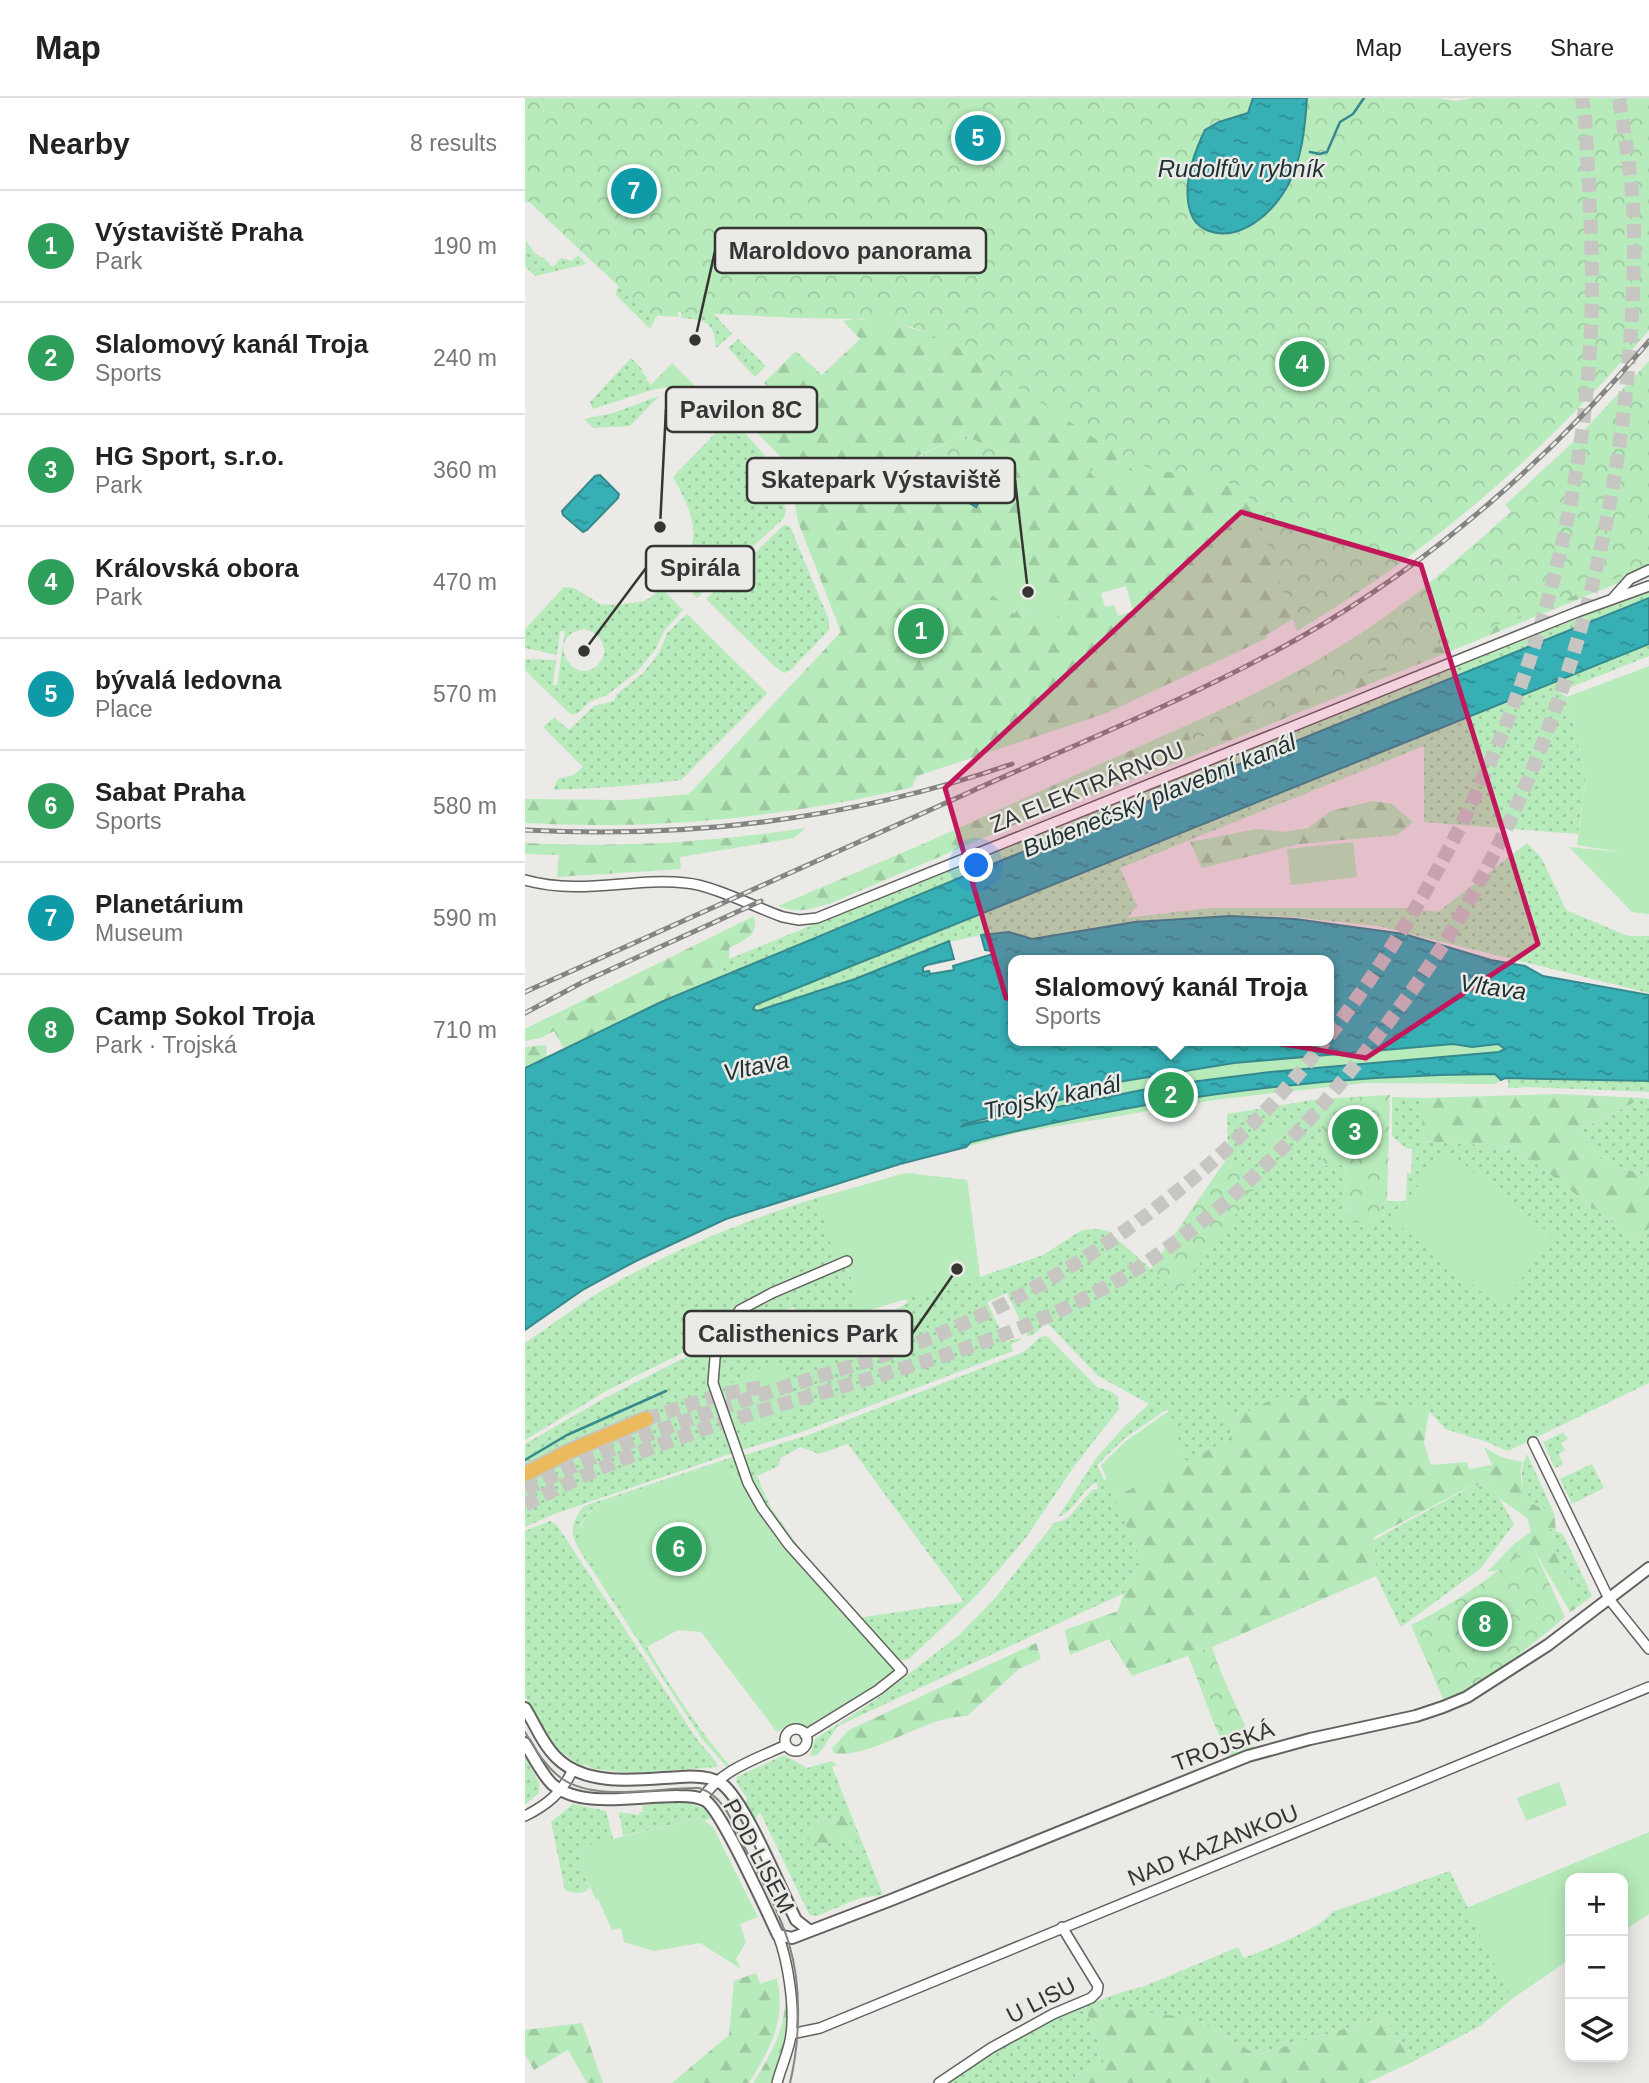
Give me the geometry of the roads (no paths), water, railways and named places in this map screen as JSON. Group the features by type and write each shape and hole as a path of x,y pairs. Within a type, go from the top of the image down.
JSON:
{"highway":[{"path":"525,1474 568,1452 646,1419"}],"street":[{"name":"ZA ELEKTRÁRNOU","path":"1612,600 1630,579 1649,570"},
{"name":"ZA ELEKTRÁRNOU","path":"525,880 564,888 690,883 783,917 799,920 817,918 1088,807 1649,586"},
{"path":"805,1735 868,1696 902,1671 789,1545 762,1508 748,1483 713,1383 715,1358 721,1336 740,1310 772,1293 847,1262"},
{"path":"1533,1442 1609,1599 1649,1650"},
{"name":"TROJSKÁ","path":"783,1949 792,1938 1248,1756 1310,1739 1416,1716 1467,1697 1548,1645 1649,1567"},
{"name":"NAD KAZANKOU","path":"791,2034 820,2028 1649,1687"},
{"name":"POD LISEM","path":"525,1708 553,1754 573,1769 597,1777 630,1780 687,1777 717,1781 730,1792 740,1806 796,1920 810,1931"},
{"path":"800,1730 805,1735 807,1742 800,1750 792,1750 786,1745 786,1736 790,1731 800,1730"},
{"path":"525,1743 545,1775 561,1790"},
{"path":"717,1781 786,1745"},
{"path":"525,1816 544,1807 561,1790 573,1769"},
{"name":"POD LISEM","path":"702,1799 717,1781"},
{"name":"POD LISEM","path":"561,1790 585,1798 665,1795 702,1799 714,1810 723,1826 778,1935"},
{"name":"POD LISEM","path":"792,1938 796,1920"},
{"name":"U LISU","path":"939,2083 991,2048 1074,2004 1091,1998 1097,1992 1098,1986 1062,1927"},
{"path":"778,1935 792,1938"},
{"path":"777,2083 791,2034 783,1949 778,1935"}],"water":[{"name":"Rudolfův rybník","path":"1253,98 1307,98 1304,132 1296,166 1281,197 1254,223 1233,232 1209,231 1196,222 1189,208 1188,185 1196,151 1205,130 1219,122 1248,113"},
{"path":"600,475 619,494 618,498 583,532 563,515 562,511 595,476"},
{"path":"991,477 976,507 961,498 944,482 961,481 968,487 976,487"},
{"path":"1649,598 1649,644 755,1005 753,1009 757,1011 855,979 949,941 954,959 927,965 923,967 923,972 929,971 930,974 954,970 953,966 993,954 993,951 985,950 981,935 1009,932 1032,939 1135,922 1230,916 1295,919 1404,934 1491,960 1525,966 1543,976 1649,995 1649,1081 1501,1080 1495,1074 1363,1079 1231,1092 1100,1113 1035,1127 971,1142 966,1147 900,1164 726,1219 636,1261 584,1289 525,1330 525,1068 661,1002 1010,857","holes":["1453,1044 1472,1047 1498,1044 1505,1049 1499,1052 1270,1072 1167,1085 962,1126 1100,1090 1106,1084 1234,1063"]}],"waterway":[{"path":"1310,152 1327,152 1340,122 1353,114 1364,98"},
{"path":"525,1460 567,1435 666,1391"}],"tunnel":[{"path":"1334,1029 1385,957 1434,875 1478,790 1514,703 1544,613 1567,521 1583,426 1591,330 1591,224 1582,98"},
{"path":"525,1505 597,1470 671,1441 967,1348 1035,1322 1104,1288 1175,1242 1241,1188 1301,1128 1368,1048 1439,951 1493,855 1531,773 1562,689 1588,603 1608,515 1622,426 1631,337 1633,210 1619,98"},
{"path":"525,1490 656,1432 723,1407 907,1347 1025,1293 1082,1260 1190,1181 1239,1137 1321,1046"},
{"path":"646,1419 720,1395 765,1387"}],"tram line":[{"path":"525,1732 550,1768 575,1786 609,1792 699,1788 722,1804 775,1906 793,1960 798,2013 796,2049 790,2083"}],"railway":[{"path":"525,992 1178,699 1299,638 1396,576 1487,505 1572,426 1649,341"},
{"path":"525,830 649,831 772,821 893,798 1012,764"},
{"path":"525,1013 583,982 761,901"}],"place":[{"name":"bývalá ledovna","path":"978,138"},
{"name":"Planetárium","path":"634,191"},
{"name":"Maroldovo panorama","path":"695,340"},
{"name":"Královská obora","path":"1302,364"},
{"name":"Pavilon 8C","path":"660,527"},
{"name":"Skatepark Výstaviště","path":"1028,592"},
{"name":"Výstaviště Praha","path":"921,631"},
{"name":"Spirála","path":"584,651"},
{"name":"Slalomový kanál Troja","path":"1171,1095"},
{"name":"HG Sport, s.r.o.","path":"1355,1132"},
{"name":"Calisthenics Park","path":"957,1269"},
{"name":"Sabat Praha","path":"679,1549"},
{"name":"Camp Sokol Troja","path":"1485,1624"}],"water label":[{"name":"Bubenečský plavební kanál","path":"1159,795"},
{"name":"Vltava","path":"1493,987"},
{"name":"Vltava","path":"756,1066"},
{"name":"Trojský kanál","path":"1052,1097"}]}
